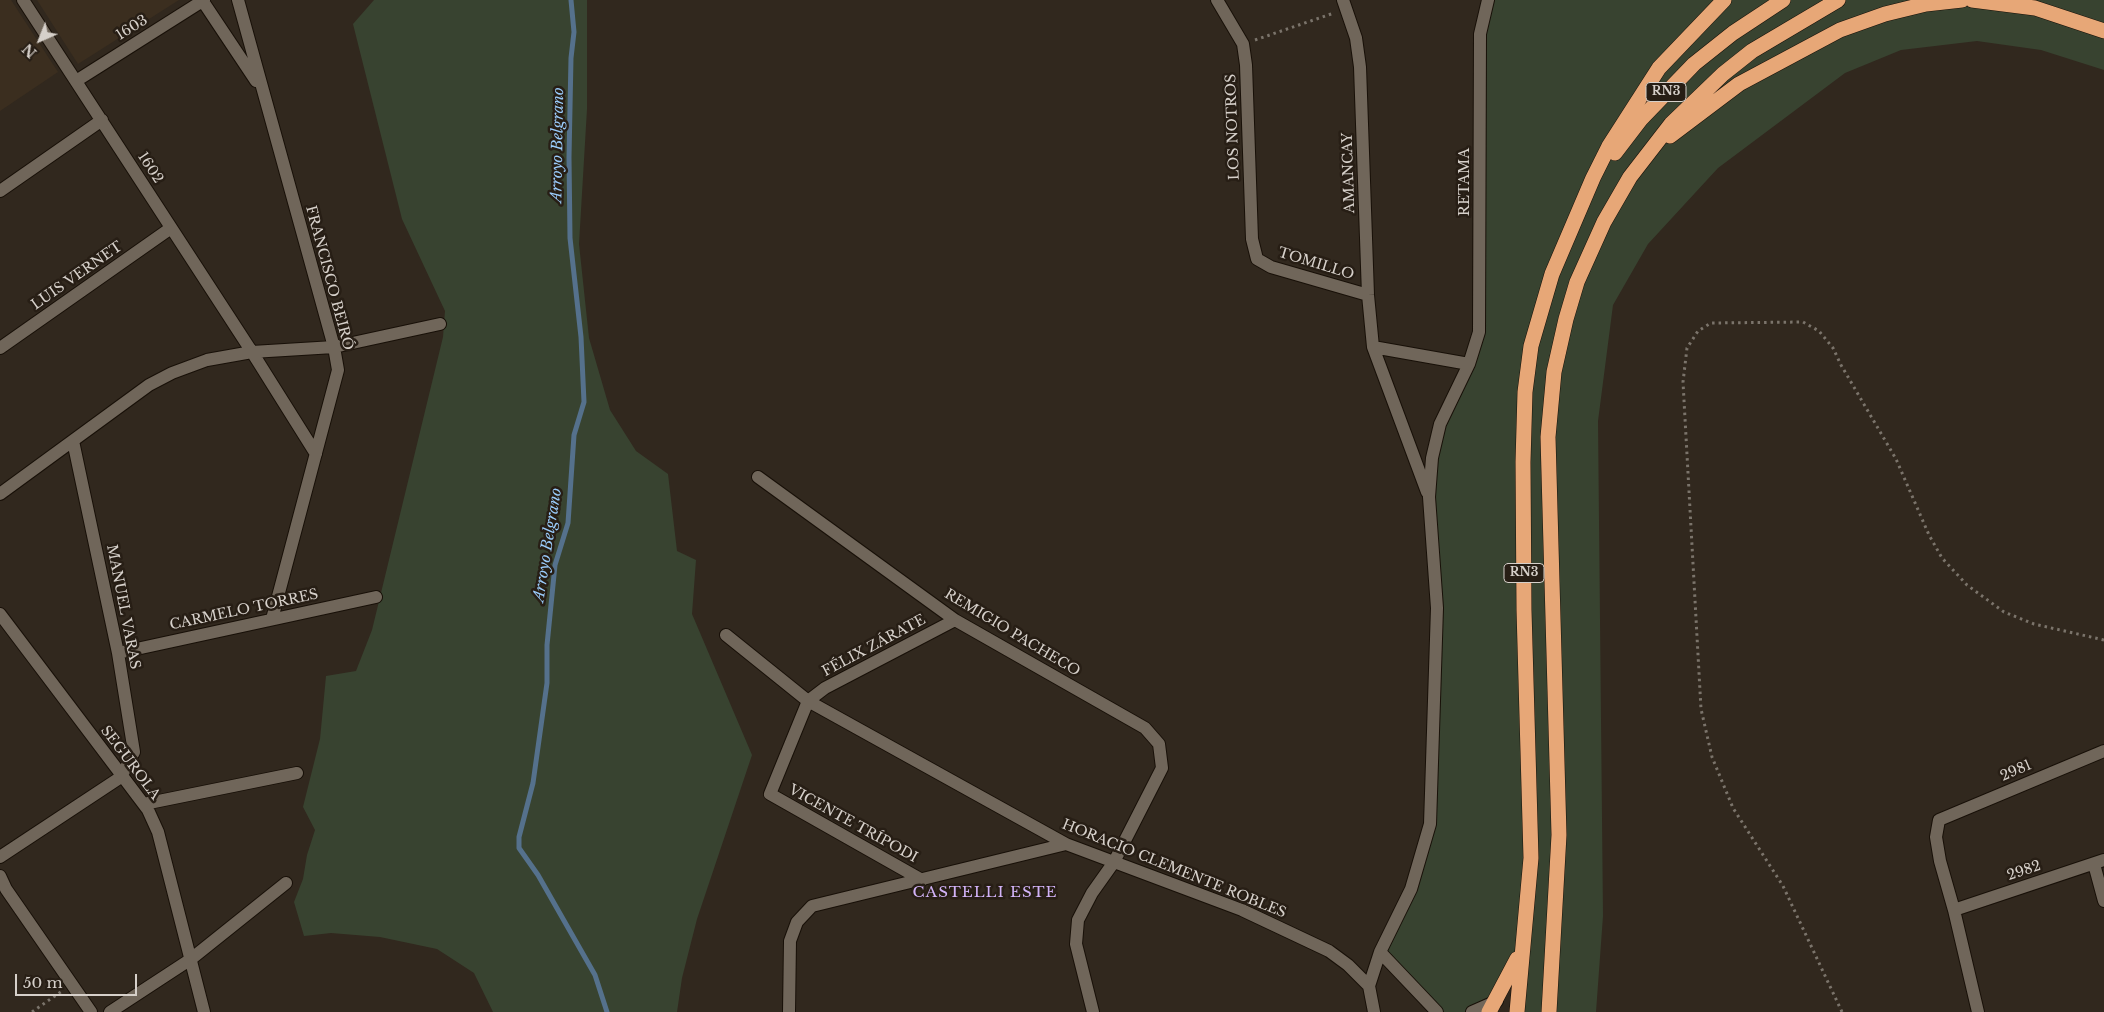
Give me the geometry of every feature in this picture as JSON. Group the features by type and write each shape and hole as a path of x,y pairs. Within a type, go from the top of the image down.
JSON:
{"highway":[{"path":"1578,212 1609,146 1637,99 1676,49 1724,0"},
{"name":"RN3","path":"1517,1012 1531,858 1524,610 1525,392 1531,346 1552,274 1578,212 1621,144 1661,98 1714,47 1783,0"},
{"name":"RN3","path":"1549,1012 1559,836 1548,472 1550,405 1559,345 1577,282 1604,222 1630,176 1647,153 1671,124 1723,74 1752,51 1838,0"},
{"path":"1647,153 1739,84 1832,34 1886,14 1926,4 1962,0"},
{"path":"1972,0 2035,8 2104,31"},
{"path":"1493,1007 1514,969 1524,942"}],"street":[{"name":"1602","path":"23,0 252,352 316,454"},
{"name":"1603","path":"76,81 203,0"},
{"name":"FRANCISCO BEIRÓ","path":"203,0 261,89"},
{"name":"FRANCISCO BEIRÓ","path":"238,0 261,89 334,347 338,370 272,619"},
{"name":"LOS NOTROS","path":"1217,0 1242,44 1246,65 1252,239 1257,259"},
{"name":"RETAMA","path":"1429,497 1432,458 1440,424 1469,364 1479,332 1480,34 1488,0"},
{"name":"AMANCAY","path":"1344,4 1356,38 1360,67 1368,295 1372,347 1429,497"},
{"path":"0,191 102,120"},
{"name":"LUIS VERNET","path":"0,348 171,228"},
{"name":"TOMILLO","path":"1257,259 1271,267 1368,295"},
{"path":"0,494 149,385 172,373 207,360 252,352 334,347 440,324"},
{"path":"1372,347 1469,364"},
{"name":"MANUEL VARAS","path":"73,440 118,653 134,752 121,777"},
{"name":"REMIGIO PACHECO","path":"758,477 955,620 1145,728 1159,744 1162,768 1114,862"},
{"path":"1374,1012 1369,986 1380,952 1411,889 1430,824 1437,608 1429,497"},
{"name":"CARMELO TORRES","path":"118,653 376,597"},
{"name":"SEGUROLA","path":"0,614 121,777 144,804 158,832 204,1012"},
{"name":"FÉLIX ZÁRATE","path":"808,701 824,688 955,620"},
{"name":"HORACIO CLEMENTE ROBLES","path":"726,635 808,701 1066,844 1242,910 1316,943 1348,966 1369,986"},
{"name":"VICENTE TRÍPODI","path":"808,701 770,794 922,880"},
{"name":"2981","path":"1954,910 1940,861 1936,837 1939,820 2104,750"},
{"path":"144,804 297,773"},
{"path":"0,857 121,777"},
{"name":"VICENTE TRÍPODI","path":"789,1012 790,941 797,922 812,906 1066,844"},
{"path":"1093,1012 1076,944 1078,920 1092,893 1114,862"},
{"path":"2099,862 2104,901"},
{"name":"2982","path":"1954,910 2099,862"},
{"path":"0,876 6,888 92,1012"},
{"path":"110,1012 191,959 286,883"},
{"path":"1954,910 1978,1012"},
{"path":"1380,952 1437,1012"},
{"path":"1472,1012 1493,1007"}],"path":[{"path":"1242,44 1344,4"},
{"path":"1842,1012 1782,886 1733,808 1712,757 1700,709 1683,382 1687,348 1698,331 1711,323 1803,322 1819,331 1833,348 1896,459 1929,535 1942,558 1967,586 2004,612 2034,624 2104,640"},
{"path":"32,1012 72,984"}],"shaded area":[{"path":"0,0 11,0 58,72 0,111"},
{"path":"37,0 179,0 78,64"}],"green space":[{"path":"374,0 587,0 587,109 579,244 589,338 610,410 636,451 668,474 677,551 696,560 692,614 752,755 697,919 682,978 677,1012 493,1012 474,973 437,949 380,937 331,933 304,936 294,902 303,879 307,855 315,830 303,807 320,739 326,676 356,671 372,630 443,337 445,311 402,219 353,24"},
{"path":"1488,0 2104,0 2104,70 2041,50 1977,41 1901,50 1845,73 1718,168 1648,244 1613,305 1598,421 1603,916 1596,1012 1517,1012 1524,944 1497,1001 1472,1012 1437,1012 1380,952 1430,824 1432,458 1476,346 1480,34"}],"waterway":[{"name":"Arroyo Belgrano","path":"571,0 574,32 571,58 569,157 570,238 581,337 584,402 574,435 568,523 555,565 547,645 547,683 533,783 519,837 519,848 538,875 595,975 607,1012"}],"district":[{"name":"CASTELLI ESTE","path":"985,893"}]}
